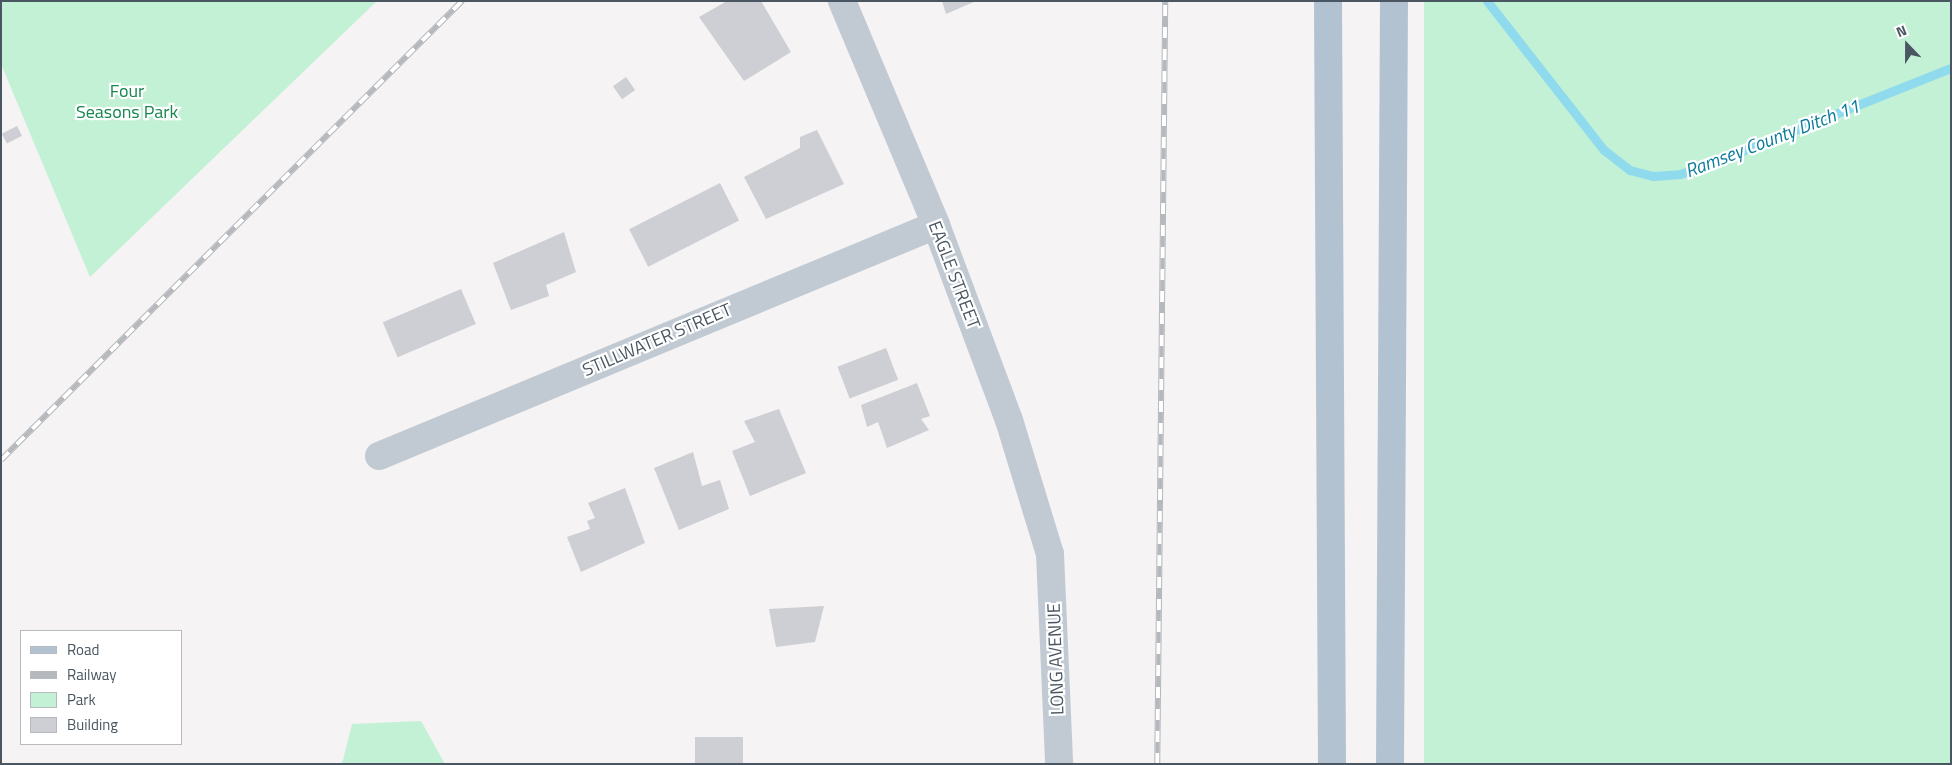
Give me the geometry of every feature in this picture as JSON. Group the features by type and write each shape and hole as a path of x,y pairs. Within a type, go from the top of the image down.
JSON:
{"main road":[{"path":"1328,1 1334,534 1332,764"},
{"path":"1390,764 1394,1"}],"street":[{"name":"EAGLE STREET","path":"842,1 936,225 1009,420 1050,554"},
{"name":"STILLWATER STREET","path":"378,456 936,225"},
{"name":"LONG AVENUE","path":"1050,554 1059,764"}],"green space":[{"name":"Four Seasons Park","path":"1,1 377,1 90,277 1,64"},
{"path":"1424,1 1951,1 1951,764 1424,764"},
{"path":"421,721 445,764 342,764 352,724"}],"building":[{"path":"727,1 761,1 791,52 744,81 699,17"},
{"path":"942,1 976,1 946,14"},
{"path":"626,77 635,90 622,99 613,86"},
{"path":"17,126 22,136 7,144 2,134"},
{"path":"817,130 844,184 766,219 744,177 800,148 800,137"},
{"path":"720,183 739,220 648,267 629,229"},
{"path":"564,232 576,272 546,285 549,296 511,310 493,263"},
{"path":"461,289 476,324 398,357 383,322"},
{"path":"886,348 898,380 850,398 837,367"},
{"path":"917,383 930,416 921,419 929,430 887,448 878,422 867,427 861,405"},
{"path":"779,409 806,473 750,496 732,451 755,442 744,421"},
{"path":"693,452 702,486 720,480 729,509 679,530 654,468"},
{"path":"625,488 645,543 581,572 567,537 590,529 587,521 595,518 588,503"},
{"path":"824,606 815,642 776,647 769,609"},
{"path":"695,737 743,737 743,764 695,764"}],"waterway":[{"name":"Ramsey County Ditch 11","path":"1487,1 1604,150 1630,170 1653,176 1680,174 1712,163 1951,68"}],"railway":[{"path":"1,460 462,1"},
{"path":"1157,764 1165,1"}]}
